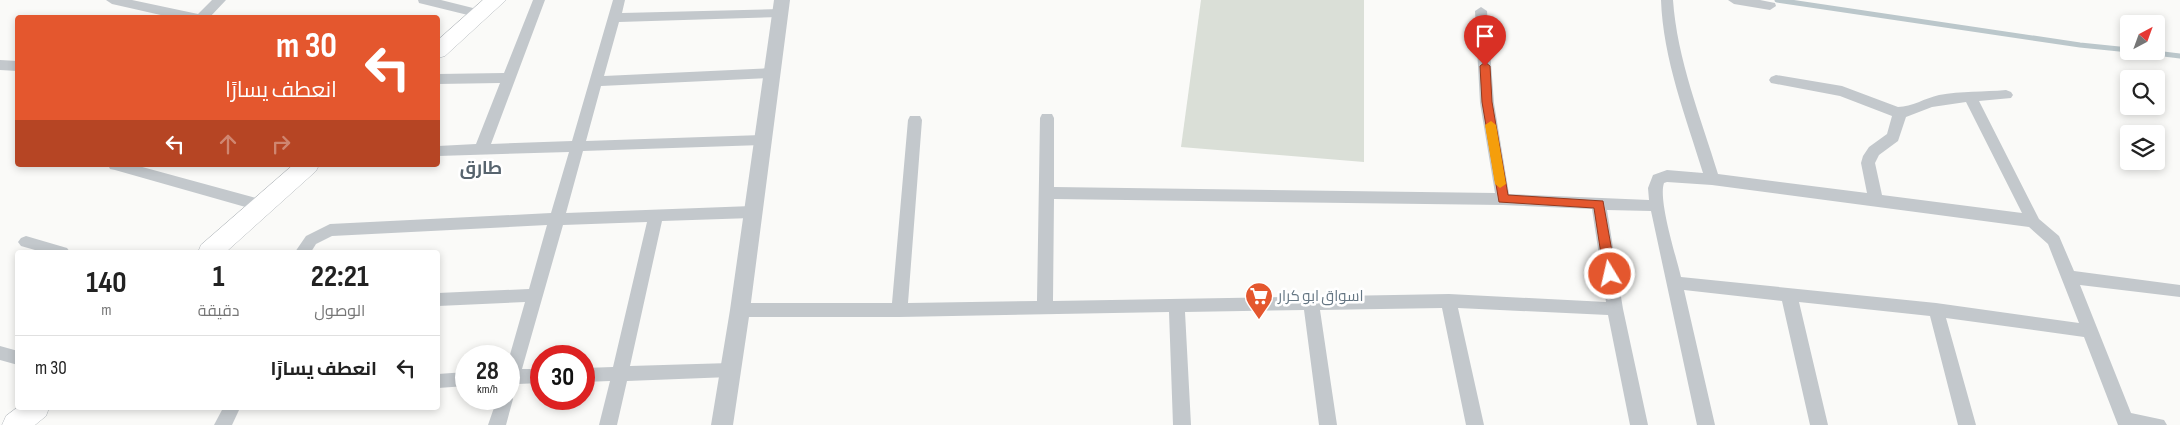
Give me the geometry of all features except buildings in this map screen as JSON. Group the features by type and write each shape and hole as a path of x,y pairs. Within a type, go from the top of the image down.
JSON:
{"main road":[{"path":"440,49 496,0"},
{"path":"212,250 306,167"},
{"path":"16,425 34,410"}],"street":[{"path":"112,0 183,15"},
{"path":"204,15 220,0"},
{"path":"424,0 480,14"},
{"path":"481,150 539,0"},
{"path":"520,345 616,18 619,0"},
{"path":"1667,0 1668,20 1677,61 1712,179"},
{"path":"1734,0 1770,6"},
{"path":"616,18 781,7 740,310 722,425"},
{"path":"1482,11 1487,102 1503,199"},
{"path":"0,65 15,66"},
{"path":"597,81 772,73"},
{"path":"440,79 510,78"},
{"path":"1776,80 1842,91 1900,113 1913,111 1932,102 2006,95"},
{"path":"1970,98 2034,224"},
{"path":"1876,200 1868,163 1874,151 1893,137 1900,113"},
{"path":"1045,307 1047,118"},
{"path":"900,310 915,120"},
{"path":"440,151 762,140"},
{"path":"122,167 263,206"},
{"path":"1706,425 1676,284 1657,206 1655,188 1658,179 1673,176 1712,179 2021,219 2034,224 2054,240 2126,422 2158,425"},
{"path":"1046,193 1503,199 1657,206"},
{"path":"1599,204 1615,309 1639,425"},
{"path":"304,250 311,240 330,230 752,212"},
{"path":"608,425 656,216"},
{"path":"26,242 55,250"},
{"path":"2068,276 2180,291"},
{"path":"1676,284 1936,310 2089,331"},
{"path":"440,299 534,295"},
{"path":"1789,295 1819,425"},
{"path":"740,310 900,310 1449,301 1615,309"},
{"path":"1449,301 1475,425"},
{"path":"1311,303 1328,425"},
{"path":"1177,306 1182,425"},
{"path":"1936,310 1967,425"},
{"path":"0,353 15,357"},
{"path":"595,376 730,370"},
{"path":"440,381 455,380"},
{"path":"223,425 231,410"},
{"path":"497,425 502,410"}],"shaded area":[{"path":"1201,0 1364,0 1364,162 1181,147"}],"waterway":[{"path":"1777,0 2080,45 2120,49"},
{"path":"2165,54 2180,56"}],"slow traffic":[{"path":"1491,125 1500,184"}],"place":[{"name":"اسواق ابو كرار","path":"1259,320"}],"district":[{"name":"طارق","path":"481,168"}],"route":[{"path":"1485,66 1487,102 1503,199 1599,204 1610,274"}]}
